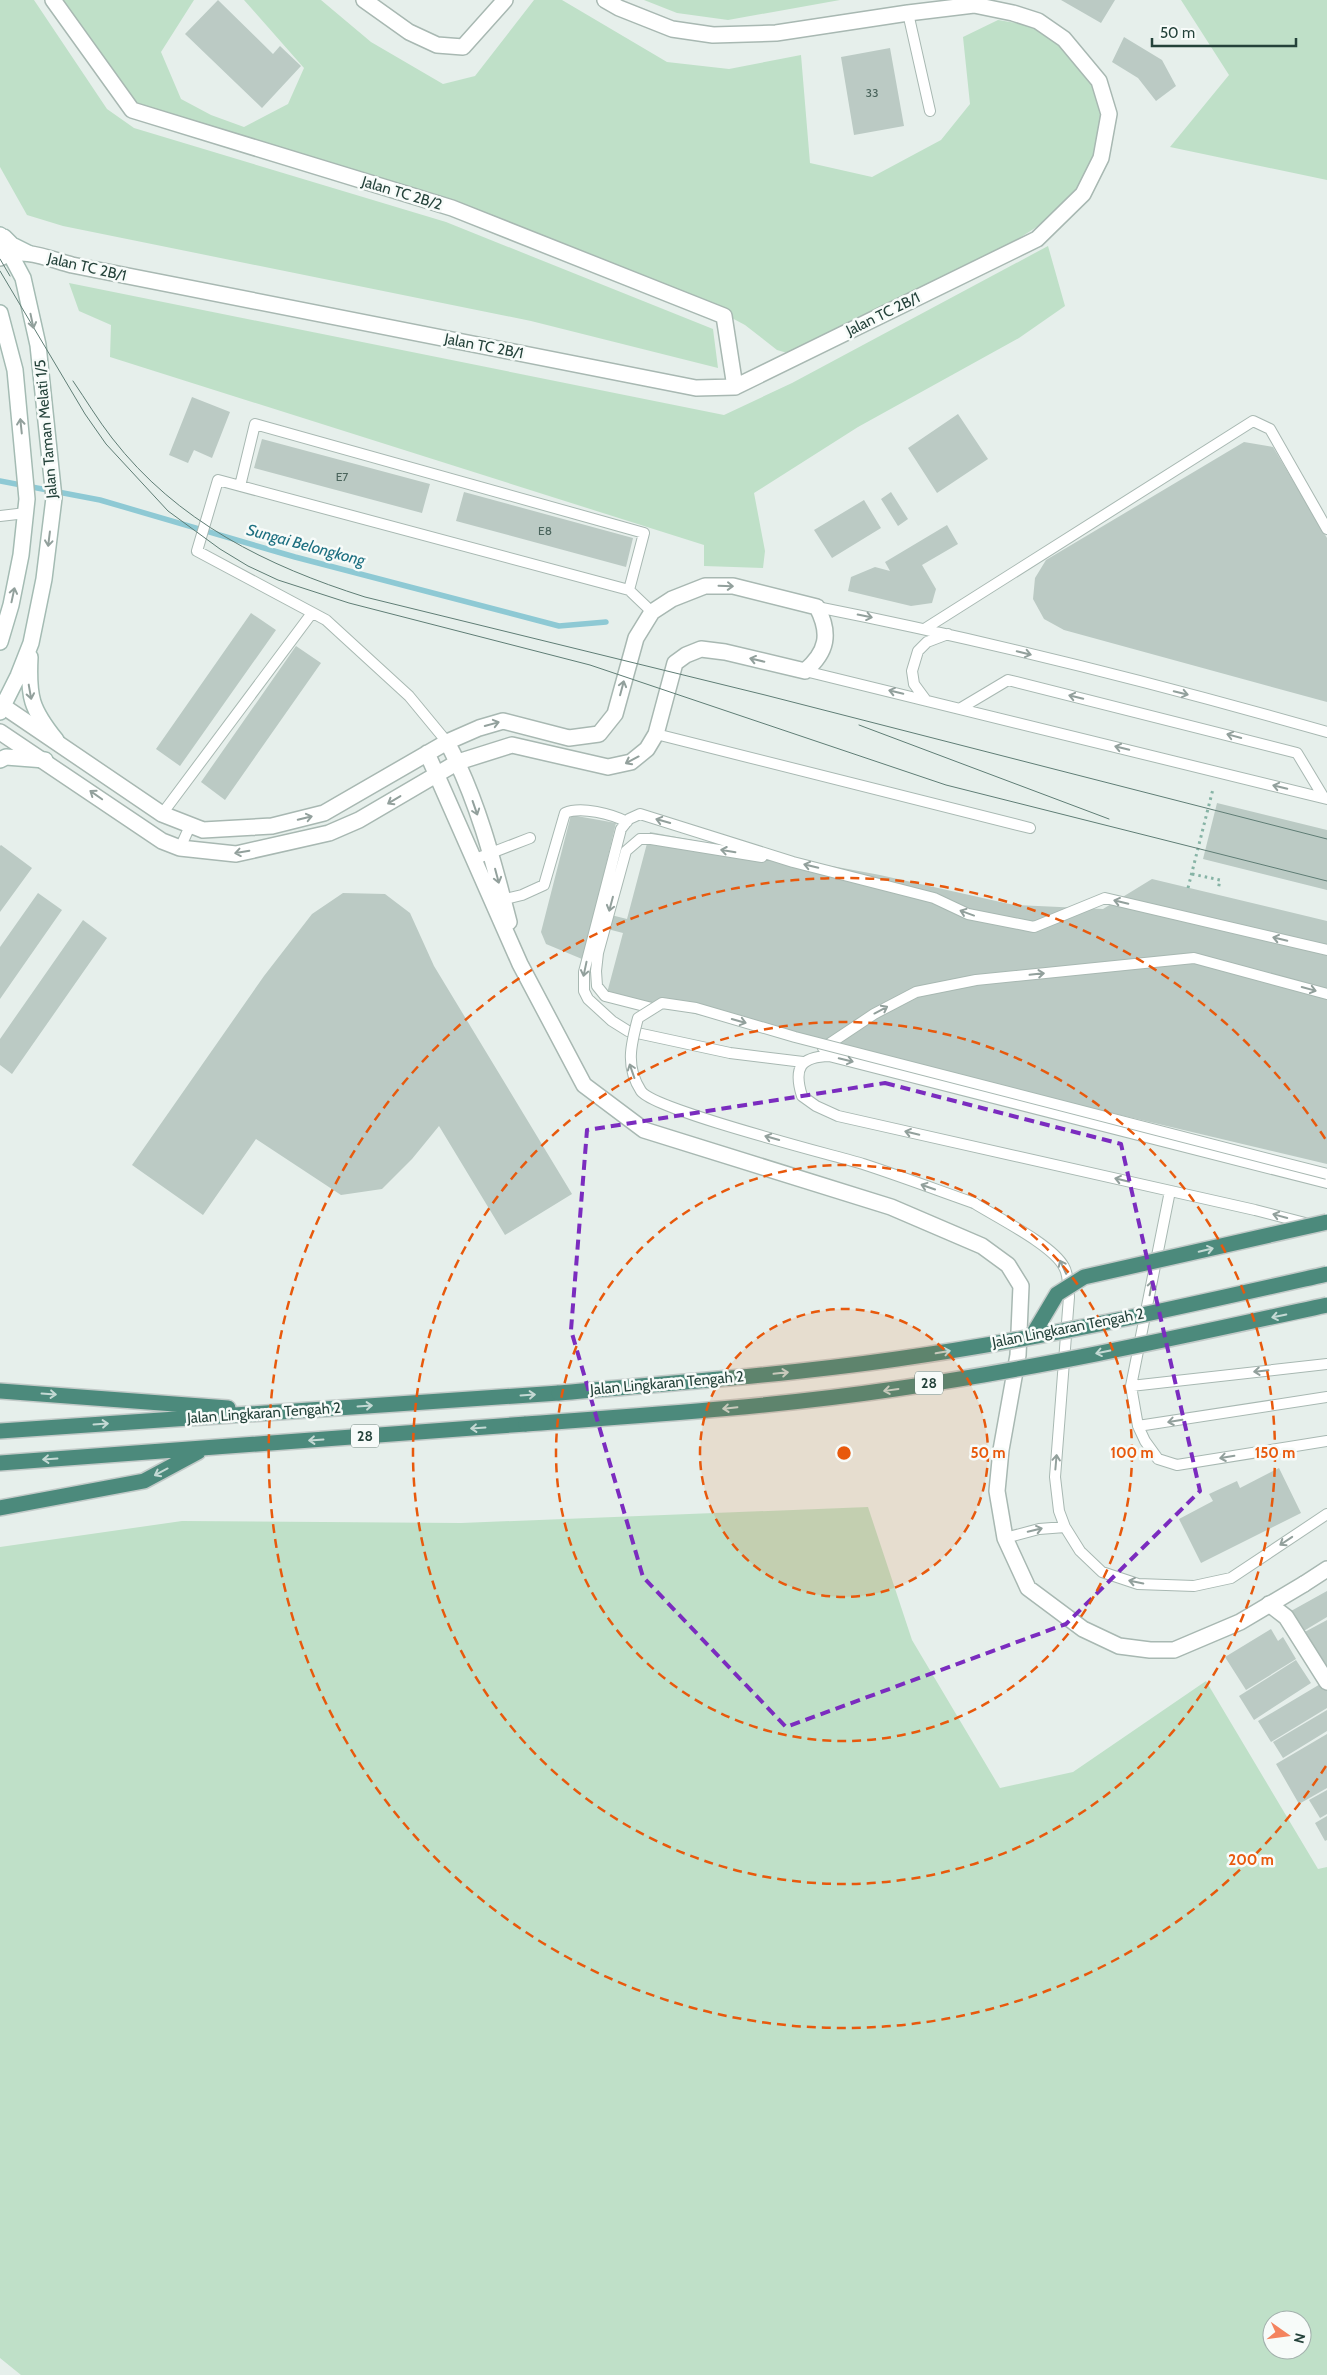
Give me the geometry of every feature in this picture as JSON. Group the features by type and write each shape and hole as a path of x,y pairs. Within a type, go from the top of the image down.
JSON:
{"highway":[{"path":"1032,1336 1057,1294 1084,1277 1327,1222"},
{"name":"Jalan Lingkaran Tengah 2","path":"0,1432 559,1393 789,1372 898,1359 1032,1336 1327,1274"},
{"name":"Jalan Lingkaran Tengah 2","path":"0,1463 680,1413 896,1389 1058,1360 1327,1305"},
{"path":"0,1391 282,1412"},
{"path":"0,1508 144,1481 204,1449"}],"street":[{"name":"Jalan TC 2B/2","path":"53,0 132,110 452,208 724,316 735,387"},
{"path":"364,0 408,32 437,46 463,47 505,0"},
{"name":"Jalan TC 2B/1","path":"34,255 72,265 696,388 735,387 1037,239 1083,194 1101,158 1108,114 1099,81 1064,39 1038,21 1013,13 974,5 776,33 713,35 672,29 619,8 605,0"},
{"path":"0,233 12,245 34,255"},
{"name":"Jalan Taman Melati 1/5","path":"0,233 5,255 21,274 38,345 54,498 44,578 31,643 18,676 1,707"},
{"path":"5,255 34,255"},
{"path":"21,274 23,260 28,256 34,255"},
{"name":"Jalan Taman Melati 1/5","path":"0,313 15,370 26,474 27,506 22,555 11,605 0,642"},
{"path":"0,732 45,760 162,840 180,848 236,854 329,833 359,820 458,762 512,745 608,768 631,762 647,750 656,734 675,663 686,655 701,649 725,652 805,671 819,658 825,639 826,622 818,607 733,586 706,586 672,599 652,612 636,638 615,714 599,734 570,738 503,721 479,728 447,742 324,813 272,826 203,830 162,814 56,740 1,707"},
{"path":"31,643 28,682 31,698 38,719 56,740"},
{"path":"447,742 458,762 491,853 497,901"},
{"path":"427,753 473,860 497,901 520,964 584,1085 644,1130 891,1208 982,1246 1008,1265 1021,1286 1018,1355 1001,1450 997,1491 1005,1538 1028,1588 1083,1629 1119,1646 1150,1650 1174,1650 1240,1622 1327,1569"},
{"path":"0,760 6,757 45,760"},
{"path":"1270,1604 1286,1617 1327,1682"}],"lane":[{"path":"908,13 930,110"},
{"path":"926,628 1253,421 1270,429 1327,529"},
{"path":"240,486 255,424 644,533 630,590"},
{"path":"447,742 408,696 326,620 197,551 218,480 630,590 652,612"},
{"path":"0,516 27,506"},
{"path":"818,607 926,628 1238,707 1327,732"},
{"path":"162,814 312,613"},
{"path":"925,699 914,684 912,671 918,651 927,642 948,634"},
{"path":"805,671 1326,799"},
{"path":"961,708 1008,680 1230,734 1297,753 1326,799"},
{"path":"656,734 1030,828"},
{"path":"497,901 522,895 542,887 565,813 572,810 580,811 618,818 627,822"},
{"path":"1327,950 1105,898 1034,927 968,914 934,898 793,862 640,814 627,822 622,830 584,972 584,991 588,999 612,1021 628,1031 730,1053 807,1059 829,1056 1327,1183"},
{"path":"180,848 190,826"},
{"path":"473,860 530,838"},
{"path":"652,1008 605,996 597,986 596,962 626,851 640,839 662,840 793,862"},
{"path":"1327,994 1194,958 976,980 916,992 874,1014 807,1059 798,1074 802,1096 816,1106 838,1116 1170,1191 1327,1229"},
{"path":"1327,1174 795,1037 696,1008 662,1003 638,1018 629,1060 632,1073 642,1092 654,1101 864,1165 974,1203 1060,1259 1066,1269 1069,1297 1054,1478 1059,1511 1064,1527 1080,1551 1102,1572 1138,1584 1194,1586 1232,1578 1327,1514"},
{"path":"1170,1191 1131,1386 1138,1426 1158,1459 1177,1465 1327,1441"},
{"path":"1131,1386 1327,1364"},
{"path":"1138,1426 1327,1397"},
{"path":"1005,1538 1039,1529 1064,1527"}],"path":[{"path":"1188,888 1213,790"},
{"path":"1192,874 1220,880 1218,890"}],"highlighted area":[{"path":"885,1083 1121,1144 1200,1491 1066,1624 786,1727 643,1577 571,1330 587,1130"}],"green space":[{"path":"0,0 34,0 107,109 134,128 446,222 713,329 718,368 531,321 63,226 27,215 0,167"},
{"path":"52,0 194,0 161,52 181,99 211,115 244,127 288,104 304,68 244,0 321,0 371,42 443,84 475,76 534,0 562,0 667,62 729,69 801,55 810,163 872,177 941,140 970,104 963,37 998,20 1047,28 1087,66 1102,114 1102,160 1060,212 1001,250 801,357 777,350 745,325 683,292 429,196 152,113 117,96"},
{"path":"644,0 840,0 728,20 677,13"},
{"path":"1181,0 1327,0 1327,180 1170,147 1229,75"},
{"path":"1048,246 1065,306 1019,338 858,427 754,493 765,551 763,568 704,566 704,545 110,357 111,325 79,311 69,283 724,415 792,383"},
{"path":"868,1507 912,1640 1000,1788 1073,1772 1206,1681 1318,1869 1327,1867 1327,2375 21,2375 0,2358 0,1547 182,1521 461,1523"}],"building":[{"path":"218,0 273,54 280,46 301,66 262,108 185,34"},
{"path":"1061,0 1115,0 1101,23"},
{"path":"1124,37 1162,60 1176,86 1156,101 1138,78 1112,62"},
{"path":"890,48 904,126 854,135 841,57"},
{"path":"192,397 230,412 212,458 194,450 188,463 169,455"},
{"path":"958,414 988,459 937,493 908,448"},
{"name":"E7","path":"262,439 430,484 422,513 254,468"},
{"path":"1244,442 1273,447 1327,538 1327,702 1064,630 1044,619 1033,599 1035,578 1046,560"},
{"name":"E8","path":"464,492 633,538 626,567 456,521"},
{"path":"891,492 908,519 898,526 881,499"},
{"path":"864,500 881,528 832,558 814,530"},
{"path":"947,525 958,544 922,565 936,589 932,603 911,606 848,591 851,577 875,567 890,571 885,562"},
{"path":"251,613 276,630 180,766 156,749"},
{"path":"296,646 321,663 225,800 201,782"},
{"path":"1217,803 1327,830 1327,890 1203,859"},
{"path":"571,815 616,823 595,911 627,919 650,832 880,875 1014,905 1103,909 1152,879 1327,921 1327,1164 607,993 623,933 592,925 582,959 546,944 541,932"},
{"path":"0,846 32,868 0,912"},
{"path":"38,893 62,910 0,999 0,947"},
{"path":"343,893 385,894 410,913 434,966 572,1194 505,1235 439,1126 412,1159 382,1189 341,1195 256,1139 203,1215 132,1165 264,976 312,914"},
{"path":"83,920 107,938 12,1074 0,1065 0,1039"},
{"path":"1279,1468 1301,1513 1201,1563 1179,1519 1213,1501 1209,1494 1237,1481 1240,1488"},
{"path":"1327,1591 1327,1617 1302,1632 1291,1611"},
{"path":"1327,1620 1327,1675 1301,1634"},
{"path":"1271,1629 1278,1641 1283,1637 1296,1659 1246,1690 1225,1657"},
{"path":"1296,1660 1311,1683 1254,1720 1239,1696"},
{"path":"1322,1683 1327,1691 1327,1708 1271,1742 1258,1721"},
{"path":"1327,1710 1327,1731 1283,1758 1273,1742"},
{"path":"1327,1734 1327,1788 1299,1804 1276,1764"},
{"path":"1327,1790 1327,1814 1320,1818 1309,1800"},
{"path":"1327,1816 1327,1840 1325,1841 1315,1823"}],"waterway":[{"name":"Sungai Belongkong","path":"0,481 100,500 295,557 559,626 606,622"}],"tram line":[{"path":"0,259 10,276"},
{"path":"0,271 85,414 106,444 168,511 220,549 248,566 278,580 349,603 590,665 946,785 1327,881"},
{"path":"73,381 112,438 138,468 165,494 195,517 226,537 293,571 329,585 365,597 765,695 1327,839"},
{"path":"859,725 1109,819"}]}
